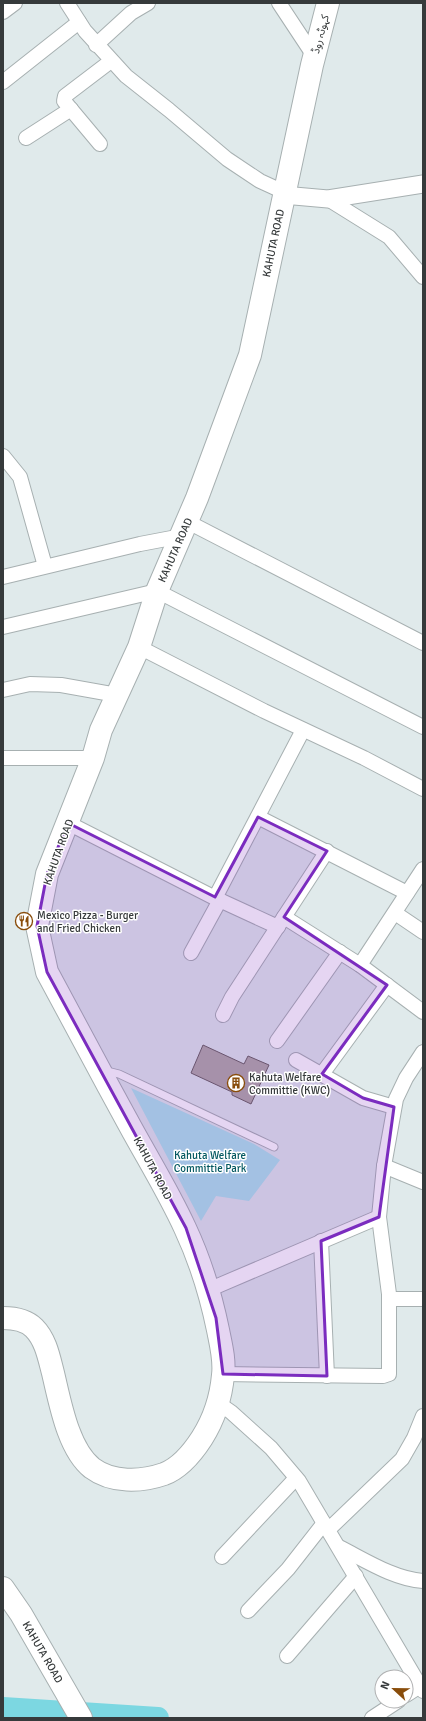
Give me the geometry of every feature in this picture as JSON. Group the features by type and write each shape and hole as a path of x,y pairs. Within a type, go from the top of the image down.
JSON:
{"highway":[{"name":"کہوٹہ روڈ","path":"313,61 328,3"},
{"name":"KAHUTA ROAD","path":"3,1318 23,1321 33,1327 42,1339 48,1354 58,1396 69,1432 80,1454 92,1468 109,1477 136,1480 150,1478 166,1473 181,1463 200,1442 210,1425 218,1403 223,1374 222,1351 208,1290 186,1228 47,972 37,926 47,874 93,758 101,730 139,647 156,591 185,529 250,355 313,61"},
{"name":"KAHUTA ROAD","path":"3,1588 20,1614 81,1718"}],"street":[{"path":"3,12 15,3"},
{"path":"67,3 96,45 126,76 227,159 260,181 284,193 328,199 423,184"},
{"path":"96,45 132,12 148,3"},
{"path":"279,3 313,61"},
{"path":"3,82 79,22"},
{"path":"100,144 64,101 65,96 111,62"},
{"path":"26,138 70,108"},
{"path":"328,199 390,237 423,277"},
{"path":"3,456 20,477 45,566"},
{"path":"3,577 140,544 185,529 423,643"},
{"path":"3,627 156,591 423,727"},
{"path":"139,647 303,730 364,758 423,789"},
{"path":"3,690 30,684 61,685 117,695"},
{"path":"191,953 303,730"},
{"path":"3,758 93,758"},
{"path":"258,817 407,893"},
{"path":"68,823 217,899 281,922 340,952 423,1012"},
{"path":"223,1015 232,997 327,852"},
{"path":"360,965 423,869"},
{"path":"395,913 423,932"},
{"path":"277,1041 340,952"},
{"path":"322,1074 387,985"},
{"path":"223,1374 383,1376 389,1374 389,1299 379,1217 384,1166 396,1099 406,1078 423,1052"},
{"path":"296,1060 363,1098 394,1107"},
{"path":"384,1166 423,1182"},
{"path":"208,1290 379,1217"},
{"path":"322,1241 327,1376"},
{"path":"389,1299 423,1299"},
{"path":"218,1403 231,1412 271,1448 296,1478 339,1547 422,1689"},
{"path":"248,1611 326,1527 402,1459 414,1438 423,1416"},
{"path":"222,1557 296,1478"},
{"path":"339,1547 389,1572 413,1580 423,1581"},
{"path":"287,1656 356,1576"},
{"path":"372,1718 386,1709"}],"lane":[{"path":"102,1075 110,1072 119,1074 274,1147"}],"highlighted area":[{"path":"258,817 327,851 284,917 387,985 322,1074 363,1098 394,1107 379,1217 321,1241 327,1376 223,1374 216,1318 186,1228 47,972 37,926 47,874 68,823 215,897"}],"green space":[{"name":"Kahuta Welfare Committie Park","path":"131,1088 254,1144 280,1160 249,1201 216,1196 201,1221"}],"building":[{"name":"Kahuta Welfare Committie (KWC)","path":"203,1045 244,1064 248,1056 269,1065 251,1104 232,1095 232,1092 191,1073"}],"waterway":[{"path":"3,1708 158,1718"}],"place":[{"name":"Mexico Pizza - Burger and Fried Chicken","path":"24,921"},
{"name":"Kahuta Welfare Committie (KWC)","path":"236,1083"}]}
